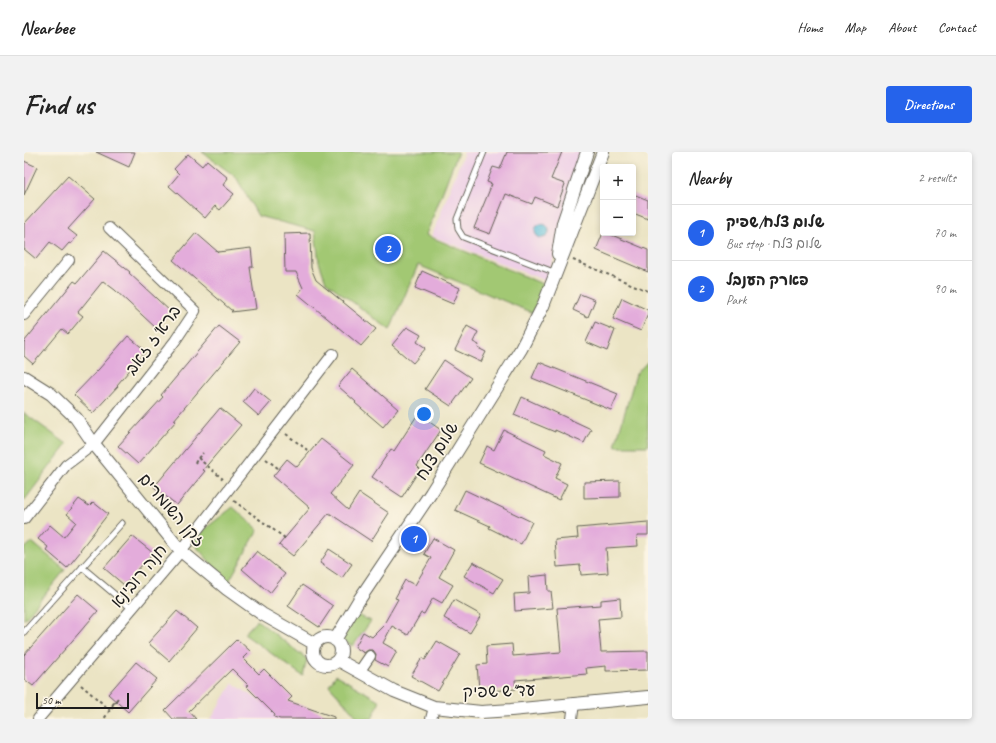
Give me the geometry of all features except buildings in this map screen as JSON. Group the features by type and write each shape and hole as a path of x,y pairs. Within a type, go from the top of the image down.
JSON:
{"street":[{"name":"שלום צלח","path":"556,273 563,223 587,152"},
{"name":"שלום צלח","path":"335,640 359,600 431,493 521,349 543,306 603,152"},
{"name":"ברא\"ז זאב","path":"94,444 175,341 195,311 109,228"},
{"path":"24,315 68,260"},
{"name":"חנה רובינא","path":"38,719 181,551 333,354"},
{"name":"זקן השומרים","path":"24,377 51,394 76,418 94,444 181,551 227,589 262,614 315,644"},
{"path":"24,520 66,465 94,444"},
{"path":"324,637 335,640 341,648 341,654 338,660 332,664 321,664 314,655 313,648 315,644 324,637"},
{"path":"359,672 370,656"},
{"name":"עד\"ש שפיק","path":"338,660 432,713 511,710 648,697"},
{"path":"572,719 574,703"}],"lane":[{"path":"484,152 457,219 458,229 463,237 556,273"},
{"path":"24,632 122,522"},
{"path":"82,567 132,609"}],"path":[{"path":"562,256 648,291"},
{"path":"277,427 310,452"},
{"path":"258,452 279,469"},
{"path":"194,462 203,454"},
{"path":"198,458 231,486"},
{"path":"224,495 285,538"},
{"path":"73,677 109,709 118,698 104,719"}],"shaded area":[{"path":"464,152 590,152 546,281 432,236"},
{"path":"233,683 286,719 211,719"}],"green space":[{"path":"202,152 458,152 426,235 545,285 533,313 418,265 390,330 326,282 319,262 315,231 258,216 236,177"},
{"path":"648,361 648,446 615,446 636,374"},
{"path":"24,413 67,444 24,501"},
{"path":"233,507 258,530 228,583 195,545 188,542"},
{"path":"32,542 65,570 24,620 24,549"},
{"path":"353,613 371,621 353,646 336,638"},
{"path":"257,620 307,659 303,676 244,634"},
{"path":"336,675 380,701 372,719 359,719 329,685"}],"water":[{"path":"539,224 545,224 549,228 549,234 545,238 539,238 535,234 535,228"}],"place":[{"name":"פארק הענבל","path":"388,249"},
{"name":"שלום צלח/שפיק","path":"414,539"}]}
